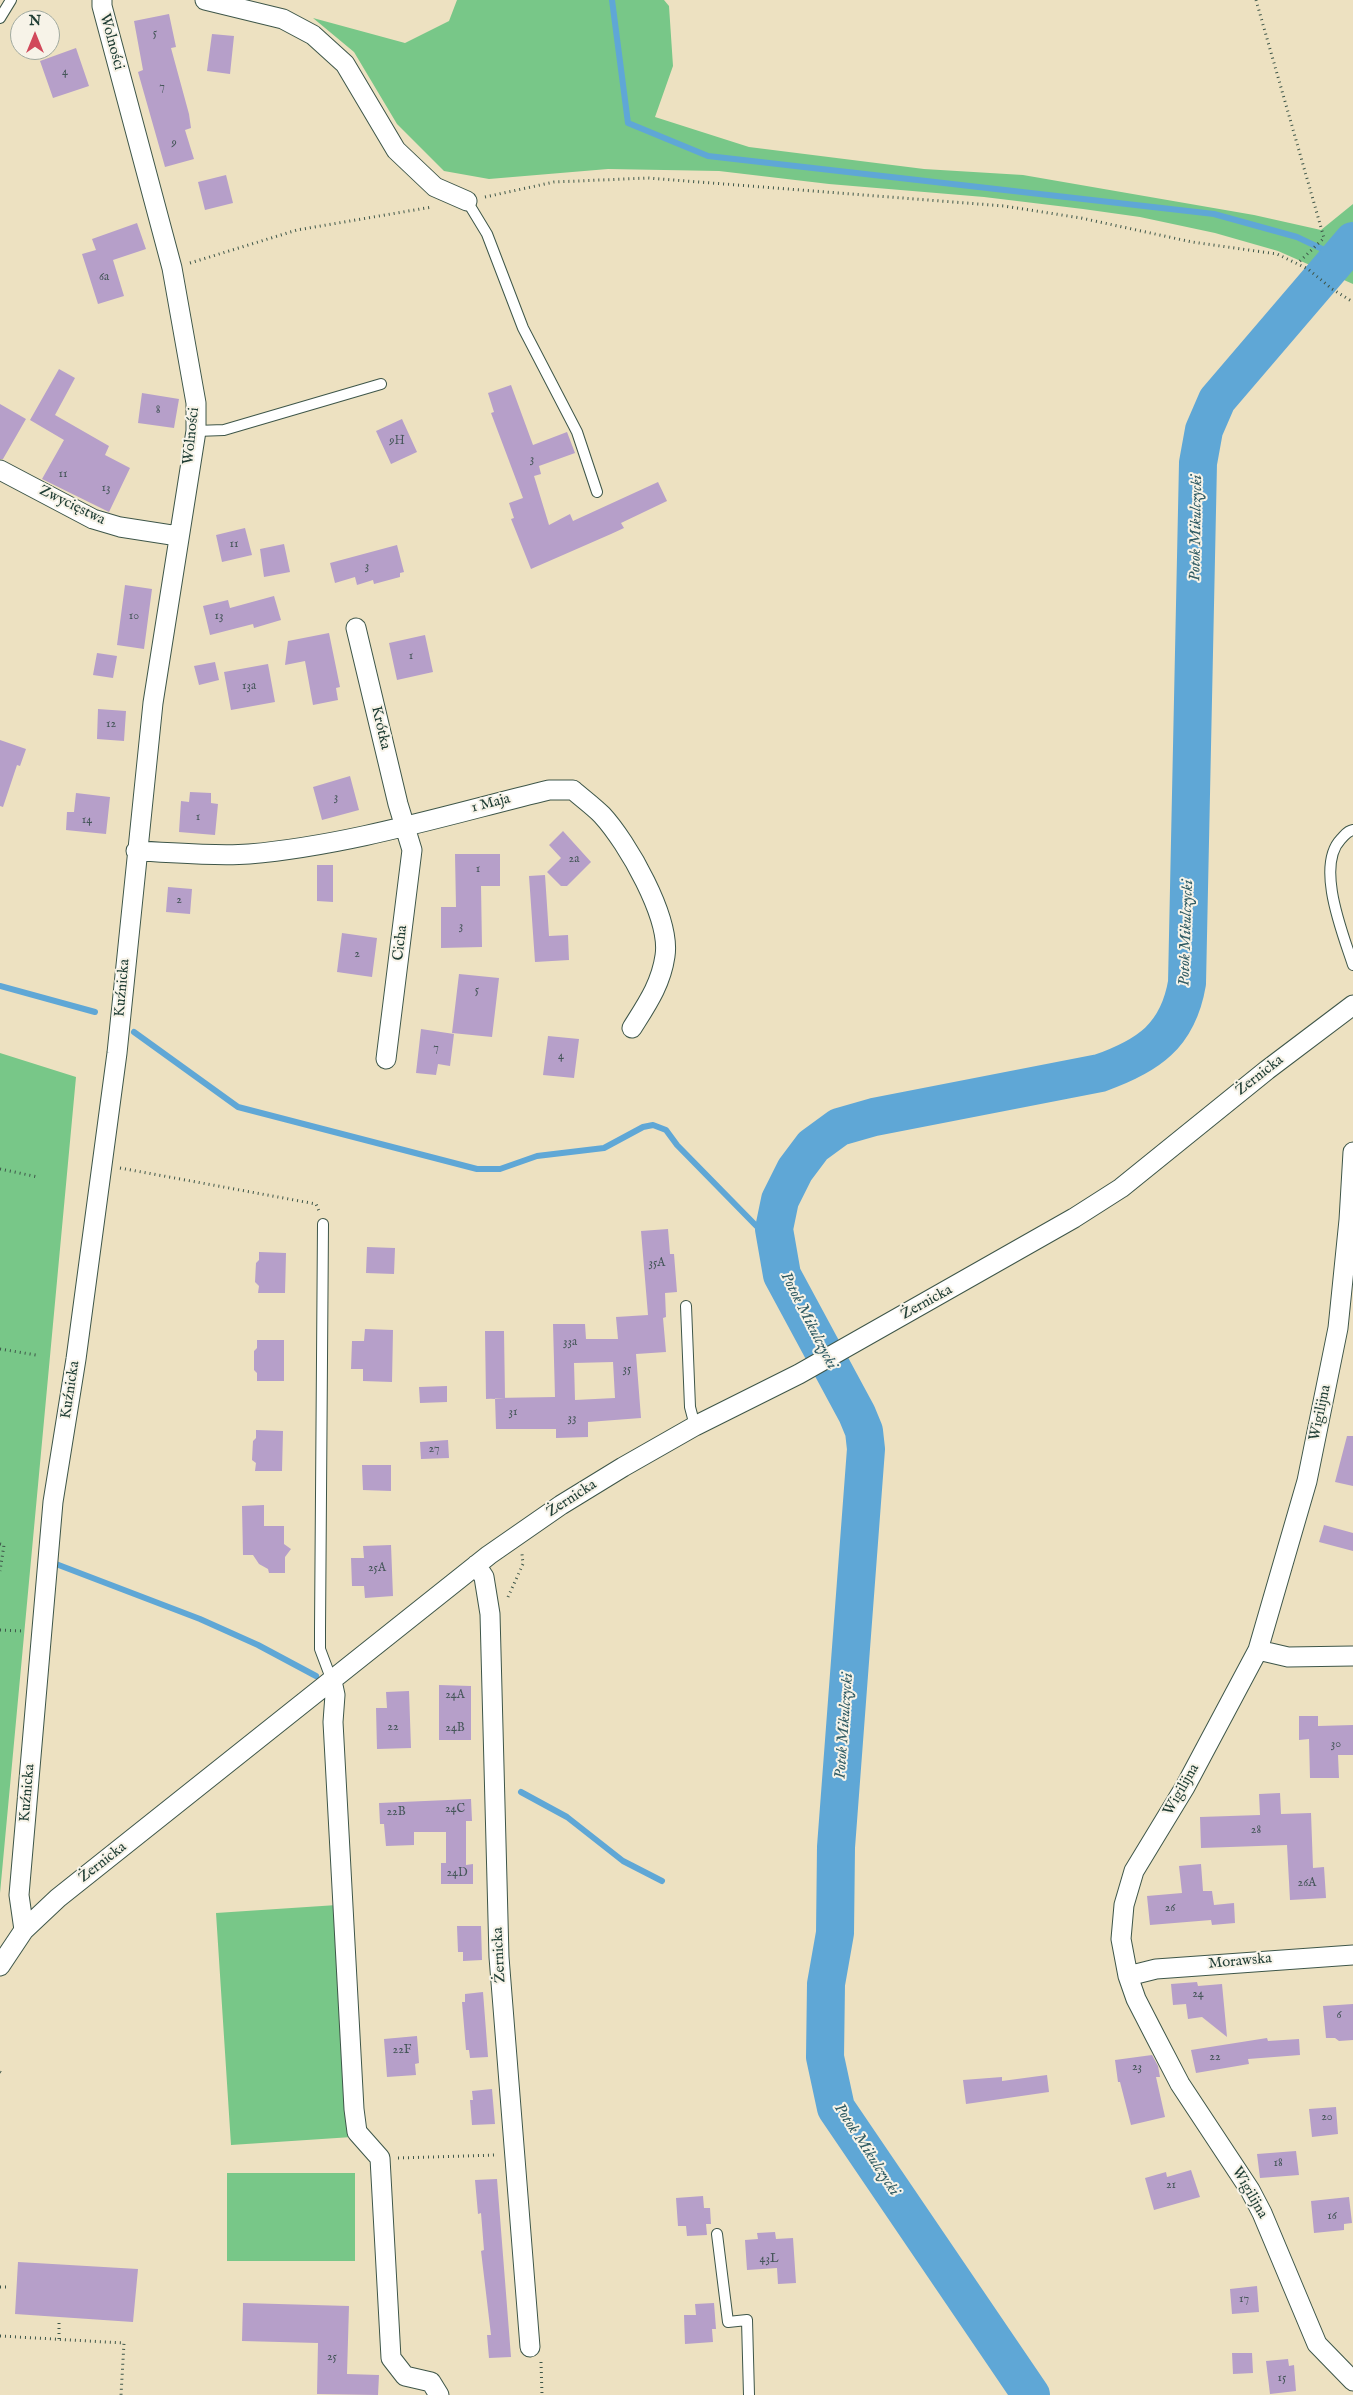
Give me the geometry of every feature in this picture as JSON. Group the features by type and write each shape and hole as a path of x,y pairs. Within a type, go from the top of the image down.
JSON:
{"street":[{"name":"Wolności","path":"102,0 102,6 172,268 196,403 196,431 152,703 136,851"},
{"path":"204,0 283,19 314,34 345,64 396,150 435,187 467,201"},
{"name":"Zwycięstwa","path":"1,473 93,520 120,527 178,536"},
{"name":"Krótka","path":"356,628 405,827"},
{"name":"1 Maja","path":"136,851 248,854 301,848 405,827 549,790 573,790 603,816 643,875 660,913 666,954 658,987 632,1028"},
{"name":"Cicha","path":"386,1059 412,850 405,827"},
{"name":"Kuźnicka","path":"24,1930 19,1895 54,1502 117,1053 136,851"},
{"name":"Żernicka","path":"0,1966 24,1930 65,1892 476,1565 561,1505 622,1467 695,1426 800,1374 986,1270 1121,1188 1267,1070 1353,1004"},
{"name":"Wigilijna","path":"1353,1152 1349,1220 1338,1328 1307,1481 1258,1650 1185,1787 1134,1871 1124,1905 1121,1939 1128,1976 1136,1999 1180,2084 1250,2190 1262,2213 1318,2344 1353,2381"},
{"name":"Żernicka","path":"476,1565 484,1577 490,1614 499,1957 530,2347"},
{"path":"1258,1650 1288,1657 1353,1656"},
{"path":"332,1681 335,1695 333,1722 354,2110 357,2132 380,2158 391,2358 405,2376 431,2382 439,2395"},
{"name":"Morawska","path":"1128,1976 1156,1969 1353,1955"}],"lane":[{"path":"0,18 11,0"},
{"path":"467,201 487,234 523,328 577,432 597,492"},
{"path":"196,431 224,430 380,384"},
{"path":"1353,830 1349,831 1335,846 1331,870 1333,902 1353,965"},
{"path":"323,1224 320,1649 332,1681"},
{"path":"686,1306 690,1407 695,1426"},
{"path":"717,2234 728,2322 747,2320 749,2395"}],"path":[{"path":"1256,0 1324,238 1298,263"},
{"path":"172,268 297,230 467,201 554,182 648,178 1004,206 1081,218 1192,242 1277,254 1308,269 1332,289 1353,302"},
{"path":"102,1165 316,1204 323,1224"},
{"path":"0,1169 38,1177"},
{"path":"0,1350 36,1355"},
{"path":"0,1544 4,1545 0,1571"},
{"path":"380,2158 515,2154"},
{"path":"0,2287 6,2287"},
{"path":"59,2322 59,2339"},
{"path":"0,2336 124,2343 121,2395"}],"green space":[{"path":"457,0 664,0 669,6 673,66 655,117 749,147 924,169 1023,175 1254,215 1321,230 1353,204 1353,284 1278,251 1215,233 1140,217 1083,209 984,197 829,184 719,171 608,169 489,179 444,171 397,124 354,52 313,18 405,43 449,21"},
{"path":"0,1053 76,1077 0,1893"},
{"path":"337,1905 352,2137 231,2145 216,1913"},
{"path":"227,2173 355,2173 355,2261 227,2261"}],"building":[{"path":"169,14 176,47 171,48 191,128 185,130 194,159 165,167 138,72 143,70 134,21"},
{"path":"212,34 234,36 230,74 207,71"},
{"path":"76,48 89,86 53,98 40,61 60,60 60,54"},
{"path":"226,175 233,203 205,210 198,182"},
{"path":"137,223 146,249 113,260 124,296 98,304 82,254 96,250 92,239"},
{"path":"59,369 75,378 55,415 109,446 105,455 130,468 109,512 42,479 64,440 30,420"},
{"path":"511,385 533,445 567,432 575,453 539,466 541,474 534,476 549,525 570,514 573,521 658,482 667,501 621,523 624,528 531,569 511,519 514,518 509,503 523,498 491,413 494,412 488,393"},
{"path":"142,393 179,399 174,428 138,423"},
{"path":"0,404 26,419 3,459 0,459"},
{"path":"402,419 417,452 391,464 376,431"},
{"path":"245,528 252,555 222,562 216,535"},
{"path":"284,544 290,572 264,577 260,549"},
{"path":"397,545 404,572 400,573 400,577 374,584 373,580 357,585 355,577 335,583 330,563"},
{"path":"125,585 152,589 144,649 117,645"},
{"path":"274,596 281,620 254,628 253,624 210,635 203,606 228,600 230,608"},
{"path":"329,633 340,687 336,688 338,700 313,705 305,661 285,665 288,641"},
{"path":"425,635 433,672 397,680 389,643"},
{"path":"97,653 117,656 113,678 93,675"},
{"path":"215,662 219,680 199,685 194,666"},
{"path":"268,664 275,702 231,710 224,672"},
{"path":"98,709 126,711 124,741 97,739"},
{"path":"0,740 26,749 20,766 17,765 3,807 0,806"},
{"path":"350,776 359,810 322,820 313,787"},
{"path":"190,792 211,793 211,803 218,804 215,835 179,832 181,801 189,802"},
{"path":"76,793 110,797 106,834 66,830 67,812 74,812"},
{"path":"563,831 591,862 567,886 561,886 547,872 561,858 549,845"},
{"path":"455,854 500,854 500,886 481,886 482,947 441,948 441,907 456,907"},
{"path":"317,865 333,865 333,902 317,901"},
{"path":"545,875 549,936 568,935 569,960 535,962 529,876"},
{"path":"168,887 192,889 190,914 166,912"},
{"path":"342,933 377,938 372,977 337,972"},
{"path":"459,974 499,978 492,1037 452,1033"},
{"path":"421,1029 454,1034 450,1066 438,1064 436,1075 416,1073"},
{"path":"548,1036 579,1039 574,1078 543,1075"},
{"path":"668,1229 670,1254 674,1254 677,1292 665,1293 666,1317 663,1318 666,1352 636,1354 641,1418 588,1422 588,1437 556,1438 556,1429 496,1429 495,1398 555,1397 553,1324 585,1324 586,1339 618,1339 616,1317 648,1315 641,1231","holes":["613,1362 615,1398 575,1400 574,1363"]},
{"path":"367,1247 395,1248 394,1274 366,1273"},
{"path":"259,1252 286,1253 285,1293 258,1293 259,1286 255,1282 256,1263 259,1260"},
{"path":"365,1329 393,1330 392,1382 363,1381 363,1369 351,1369 352,1341 364,1341"},
{"path":"485,1331 504,1331 505,1398 486,1399"},
{"path":"257,1340 284,1340 284,1381 257,1381 257,1373 254,1370 254,1351 257,1348"},
{"path":"447,1386 447,1402 420,1403 419,1387"},
{"path":"256,1430 283,1431 282,1471 255,1471 256,1463 252,1460 253,1441 256,1438"},
{"path":"1347,1436 1353,1436 1353,1486 1335,1482"},
{"path":"448,1440 449,1458 421,1459 420,1442"},
{"path":"362,1465 391,1465 391,1491 363,1490"},
{"path":"264,1505 264,1526 284,1526 284,1544 291,1549 285,1557 285,1573 269,1573 268,1569 259,1564 253,1555 243,1555 242,1506"},
{"path":"1324,1525 1353,1533 1353,1551 1319,1542"},
{"path":"391,1545 393,1596 365,1598 364,1586 352,1586 351,1558 364,1558 363,1546"},
{"path":"439,1685 471,1686 471,1740 439,1740"},
{"path":"409,1691 411,1748 377,1749 376,1708 387,1708 386,1692"},
{"path":"1299,1716 1318,1716 1318,1726 1353,1725 1353,1755 1338,1755 1339,1778 1310,1778 1309,1739 1299,1740"},
{"path":"1280,1793 1281,1814 1311,1813 1313,1868 1324,1867 1326,1898 1290,1900 1287,1845 1201,1848 1200,1817 1260,1815 1259,1794"},
{"path":"471,1799 472,1821 466,1821 466,1865 473,1864 473,1884 441,1884 441,1863 446,1863 446,1832 414,1832 414,1845 386,1846 384,1824 380,1824 379,1803"},
{"path":"1201,1864 1203,1891 1212,1891 1214,1905 1234,1903 1235,1923 1212,1925 1211,1920 1150,1925 1147,1896 1182,1893 1179,1866"},
{"path":"457,1926 481,1926 482,1960 463,1961 463,1952 458,1952"},
{"path":"1197,1982 1198,1986 1222,1984 1227,2037 1202,2017 1188,2019 1186,2004 1173,2005 1171,1984"},
{"path":"483,1992 488,2057 470,2058 469,2050 466,2050 462,2002 465,2002 465,1994"},
{"path":"1353,2004 1353,2040 1339,2041 1335,2038 1326,2038 1323,2006"},
{"path":"417,2036 419,2063 415,2064 416,2075 387,2077 384,2039"},
{"path":"1267,2038 1268,2041 1299,2039 1300,2055 1248,2059 1249,2064 1196,2073 1191,2050"},
{"path":"1152,2055 1158,2066 1160,2077 1156,2077 1165,2117 1131,2125 1120,2082 1118,2082 1115,2060"},
{"path":"1047,2075 1049,2092 966,2104 963,2080 1002,2077 1002,2081"},
{"path":"492,2089 495,2124 472,2125 470,2100 473,2100 472,2091"},
{"path":"1336,2107 1338,2134 1312,2137 1309,2109"},
{"path":"1296,2151 1299,2175 1260,2178 1257,2154"},
{"path":"1191,2170 1200,2197 1154,2210 1145,2178 1166,2172 1167,2177"},
{"path":"497,2179 511,2357 489,2358 487,2335 491,2335 481,2251 484,2250 481,2213 478,2214 475,2180"},
{"path":"703,2196 704,2208 710,2208 711,2224 706,2224 707,2235 687,2236 686,2226 678,2226 676,2198"},
{"path":"1349,2197 1352,2223 1344,2224 1344,2230 1314,2233 1311,2201"},
{"path":"775,2232 776,2239 793,2238 796,2283 778,2284 777,2268 747,2270 745,2240 758,2239 757,2233"},
{"path":"18,2262 138,2269 133,2322 15,2314"},
{"path":"1257,2286 1259,2312 1232,2314 1230,2289"},
{"path":"243,2303 349,2306 347,2374 379,2375 378,2395 317,2394 318,2343 242,2341"},
{"path":"714,2303 716,2329 712,2329 713,2342 685,2344 684,2315 696,2315 695,2304"},
{"path":"1232,2353 1252,2353 1253,2373 1233,2374"},
{"path":"1288,2359 1289,2366 1294,2365 1296,2391 1270,2394 1266,2361"}],"waterway":[{"path":"612,0 628,123 708,156 1214,214 1297,237 1339,257"},
{"name":"Potok Mikulczycki","path":"1031,2395 836,2108 825,2057 826,1984 835,1933 836,1847 866,1449 864,1431 857,1414 782,1275 774,1229 780,1200 795,1170 813,1146 839,1127 874,1117 1100,1073 1133,1059 1146,1051 1168,1030 1176,1017 1183,1001 1187,983 1198,463 1204,430 1217,400 1353,241"},
{"path":"0,986 95,1012"},
{"path":"134,1032 238,1107 477,1169 500,1169 537,1156 604,1148 643,1127 653,1125 666,1130 677,1145 776,1246"},
{"path":"56,1564 200,1619 258,1645 316,1676"},
{"path":"521,1792 567,1817 623,1861 662,1881"}]}
